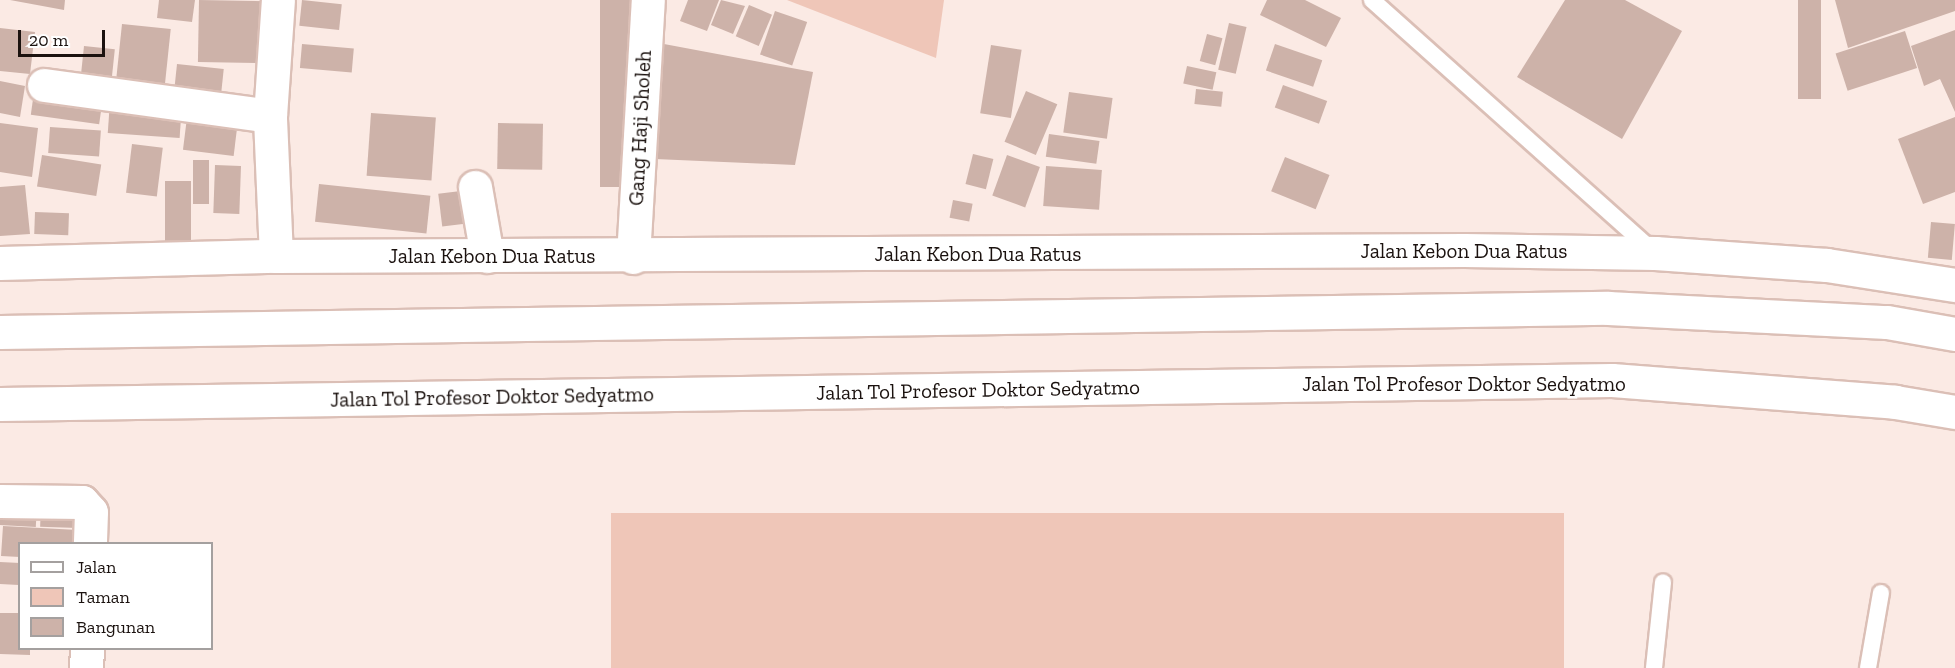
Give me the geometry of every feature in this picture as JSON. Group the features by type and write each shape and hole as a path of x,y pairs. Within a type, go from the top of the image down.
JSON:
{"main road":[{"path":"276,256 270,116 278,0"},
{"name":"Gang Haji Sholeh","path":"633,257 648,0"},
{"path":"44,85 270,116"},
{"path":"475,187 488,256"},
{"name":"Jalan Kebon Dua Ratus","path":"0,263 276,256 633,257 1464,250 1655,253 1827,266 1955,285"},
{"path":"0,332 1608,308 1887,322 1955,334"},
{"name":"Jalan Tol Profesor Doktor Sedyatmo","path":"0,404 1612,380 1896,402 1955,412"},
{"path":"0,501 82,502 91,512 90,542"},
{"path":"86,668 87,650"}],"lane":[{"path":"1372,0 1655,253"},
{"path":"1654,668 1663,582"},
{"path":"1869,668 1881,593"}],"green space":[{"path":"787,0 944,0 936,58"},
{"path":"611,513 1564,513 1564,668 611,668"}],"building":[{"path":"10,0 65,0 64,10"},
{"path":"159,0 195,0 192,22 157,18"},
{"path":"199,0 268,1 267,63 198,62"},
{"path":"302,0 342,4 339,30 299,26"},
{"path":"600,0 634,0 634,187 600,187"},
{"path":"688,0 719,0 707,31 680,21"},
{"path":"721,0 745,6 733,34 711,25"},
{"path":"1267,0 1305,0 1341,18 1326,47 1260,15"},
{"path":"1565,0 1625,0 1682,31 1622,139 1517,77"},
{"path":"1798,0 1821,0 1821,99 1798,99"},
{"path":"1835,0 1955,0 1955,11 1848,48"},
{"path":"749,5 772,15 759,46 736,36"},
{"path":"775,11 807,22 792,66 760,54"},
{"path":"1229,23 1247,27 1236,74 1218,70"},
{"path":"122,24 171,29 164,95 115,90"},
{"path":"0,28 35,32 30,74 0,71"},
{"path":"1955,30 1955,112 1940,79 1924,86 1911,46"},
{"path":"1905,31 1917,68 1848,91 1836,54"},
{"path":"1207,34 1222,38 1215,65 1200,61"},
{"path":"302,44 354,49 352,72 300,68"},
{"path":"664,44 813,72 795,165 655,159"},
{"path":"1275,44 1322,60 1313,87 1266,70"},
{"path":"991,45 1022,50 1011,118 980,113"},
{"path":"84,46 115,49 112,80 81,77"},
{"path":"177,64 224,69 220,101 174,96"},
{"path":"1187,66 1216,72 1213,90 1183,84"},
{"path":"0,81 25,86 20,117 0,113"},
{"path":"35,85 103,95 99,124 31,115"},
{"path":"1283,85 1327,101 1319,124 1275,108"},
{"path":"1196,89 1223,92 1221,107 1194,104"},
{"path":"1026,91 1057,104 1036,155 1005,142"},
{"path":"1069,92 1113,98 1107,139 1063,133"},
{"path":"110,101 182,106 180,138 108,133"},
{"path":"188,109 239,115 234,156 183,150"},
{"path":"371,113 436,118 431,180 367,176"},
{"path":"1955,117 1955,192 1923,204 1898,139"},
{"path":"0,123 38,128 32,177 0,172"},
{"path":"498,123 543,124 542,170 497,169"},
{"path":"50,127 101,131 99,156 48,153"},
{"path":"1049,134 1100,141 1096,164 1046,157"},
{"path":"132,144 163,148 157,196 126,193"},
{"path":"973,154 993,159 986,189 966,184"},
{"path":"42,155 101,164 96,196 37,187"},
{"path":"1007,155 1040,167 1025,207 992,195"},
{"path":"1285,157 1330,175 1316,209 1271,191"},
{"path":"193,160 209,160 209,204 193,204"},
{"path":"215,165 241,166 239,214 213,213"},
{"path":"1046,166 1102,170 1099,210 1043,206"},
{"path":"165,181 191,181 191,249 165,249"},
{"path":"319,184 430,196 426,233 315,222"},
{"path":"25,185 30,234 0,236 0,187"},
{"path":"469,190 473,223 442,227 438,194"},
{"path":"953,200 973,204 969,221 950,218"},
{"path":"35,212 69,213 68,235 34,234"},
{"path":"1931,222 1955,224 1952,260 1928,258"},
{"path":"41,502 79,503 78,528 40,527"},
{"path":"0,503 37,505 36,527 0,525"},
{"path":"3,526 78,530 78,542 18,542 18,557 1,556"},
{"path":"0,562 18,563 18,585 0,584"},
{"path":"0,613 18,613 18,650 30,650 30,655 0,654"}]}
